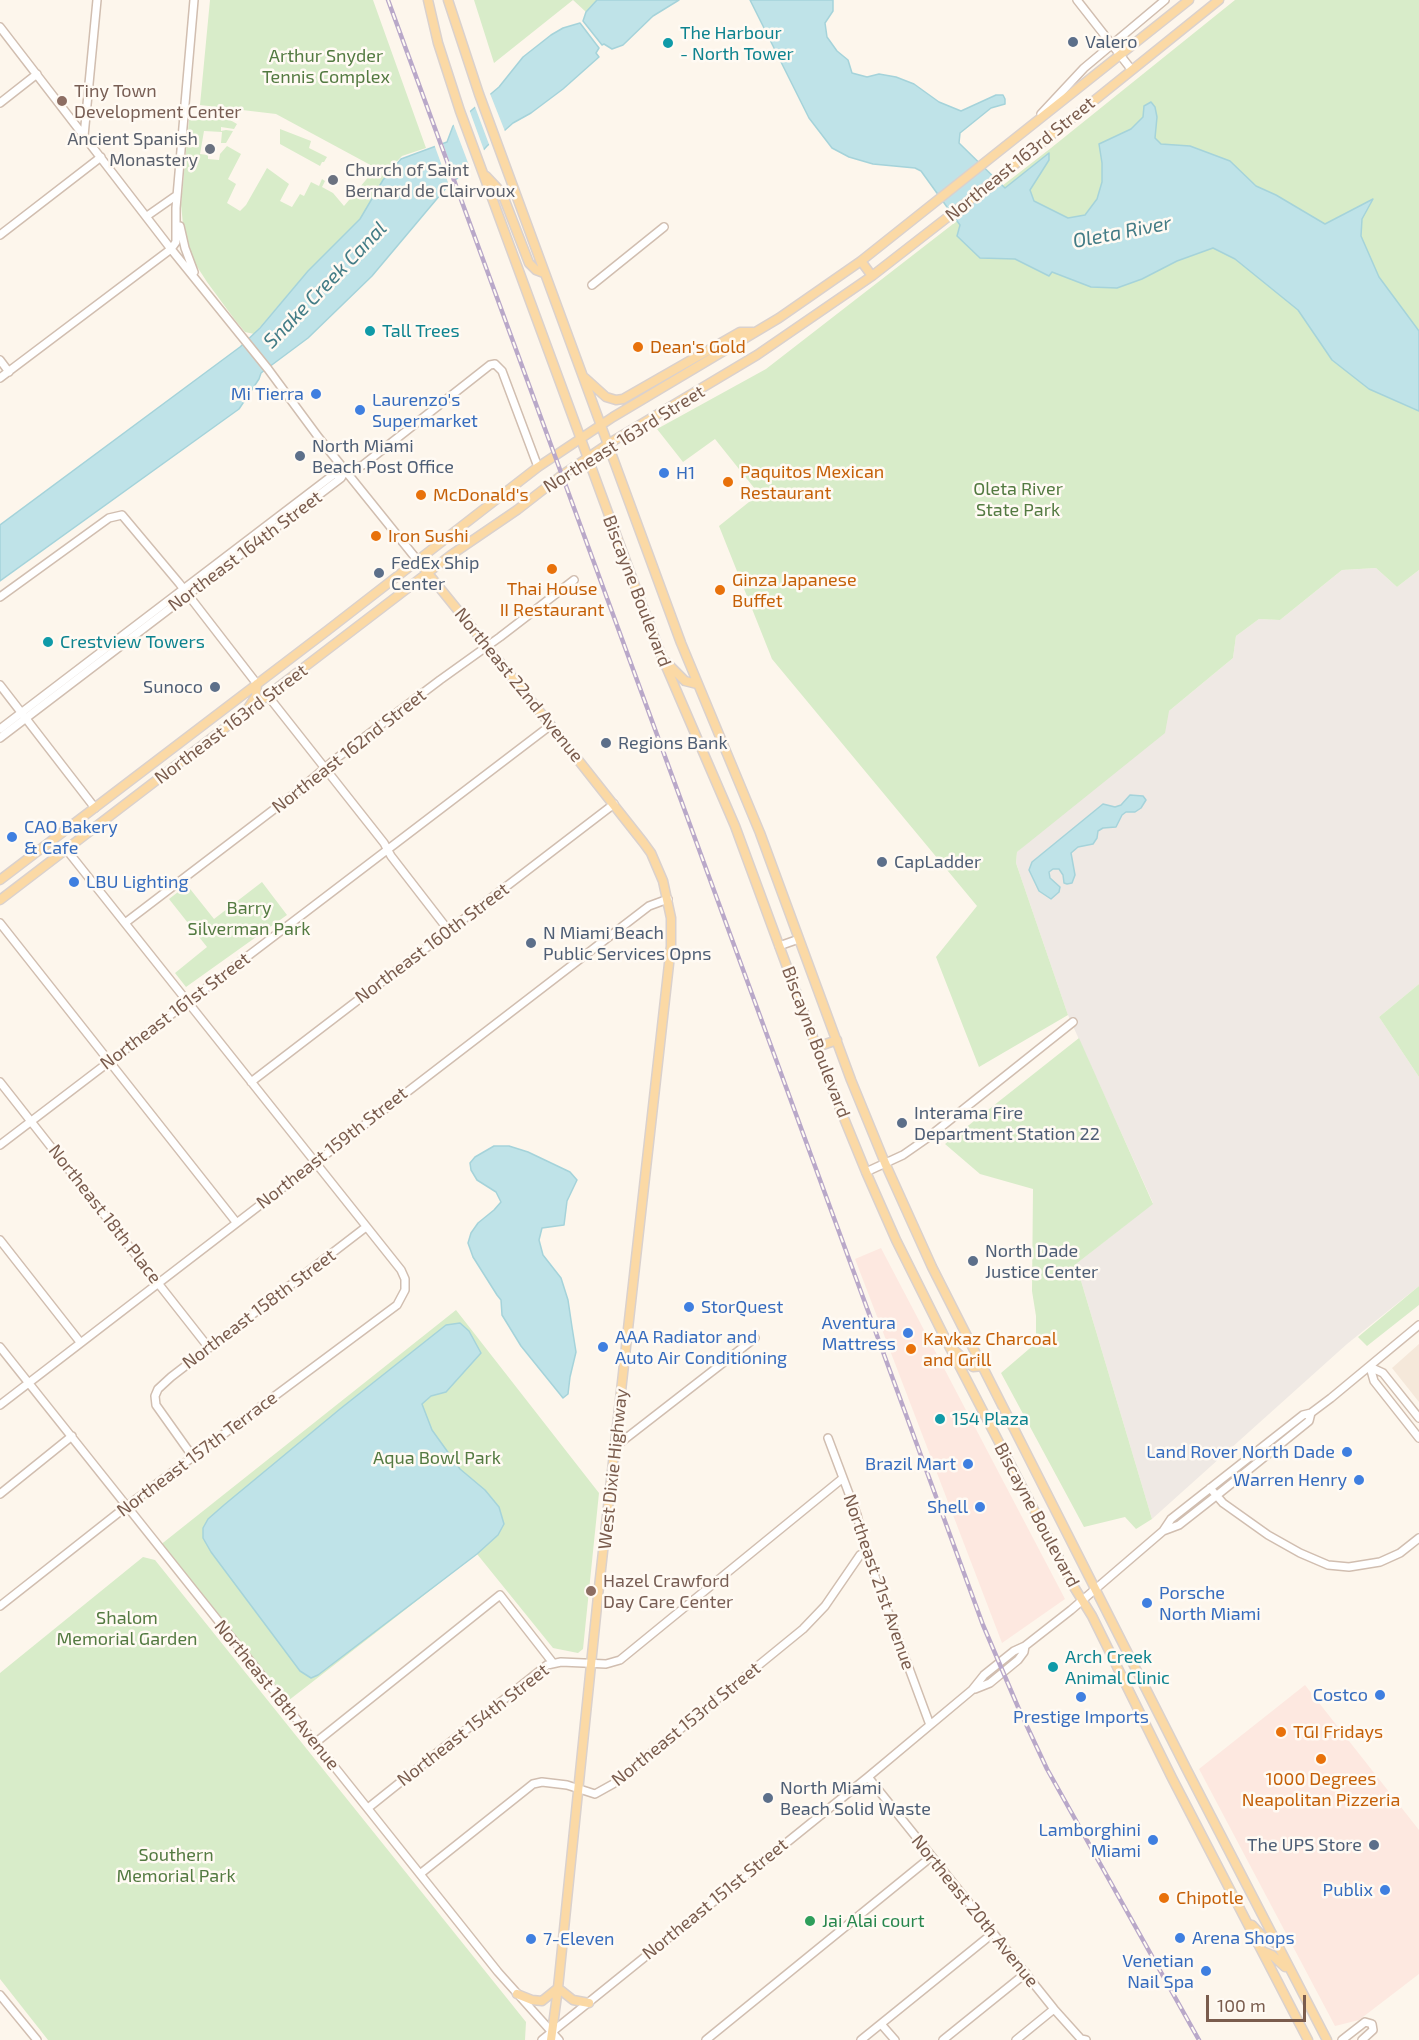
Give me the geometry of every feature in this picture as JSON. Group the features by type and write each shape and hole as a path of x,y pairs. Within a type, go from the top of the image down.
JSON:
{"main road":[{"name":"Biscayne Boulevard","path":"428,0 438,43 460,111 587,458 662,657 728,808 866,1172 898,1243 948,1343 1074,1587 1083,1599 1172,1779 1308,2040"},
{"name":"Biscayne Boulevard","path":"448,0 479,94 544,273 697,684 744,794 885,1163 932,1267 1187,1770 1327,2040"},
{"name":"Northeast 163rd Street","path":"0,880 278,669 538,467 600,425 799,304 861,261 1189,0"},
{"name":"Northeast 163rd Street","path":"0,900 428,573 587,458 727,375 872,276 1219,0"},
{"path":"482,171 502,193 529,263 536,270 544,273"},
{"path":"861,261 872,276"},
{"path":"582,376 606,397 616,400 623,399 741,332 754,332"},
{"name":"Northeast 22nd Avenue","path":"418,561 651,853 668,899"},
{"path":"662,657 685,681 697,684"},
{"path":"268,696 268,684 278,669"},
{"path":"245,713 256,696 257,684"},
{"path":"84,835 94,818 95,808"},
{"name":"West Dixie Highway","path":"552,2036 598,1596 671,946 668,899"},
{"path":"817,1047 837,1040"},
{"path":"948,1343 973,1367 983,1366"},
{"path":"1172,1779 1187,1770"},
{"path":"1244,1916 1263,1937 1277,1944"},
{"path":"1262,1951 1279,1960 1295,1979"},
{"path":"517,1994 542,2001 558,1988 573,2000 589,2003"}],"street":[{"path":"84,136 97,0"},
{"path":"0,378 171,249 177,234 176,208 194,0"},
{"path":"1077,0 1131,69"},
{"name":"Northeast 163rd Street","path":"1029,127 1083,70 1165,0"},
{"name":"Northeast 22nd Avenue","path":"0,27 171,249 418,561"},
{"path":"0,103 37,74"},
{"path":"0,235 100,157"},
{"path":"147,216 177,195"},
{"path":"176,208 191,266 206,292"},
{"path":"592,285 664,227"},
{"path":"0,360 9,372"},
{"name":"Northeast 164th Street","path":"0,738 24,716 186,591 340,478 345,471 363,465 485,369 495,364 502,371 538,467"},
{"path":"0,597 109,518 120,514 186,591 257,684"},
{"name":"Northeast 162nd Street","path":"124,923 574,580"},
{"path":"0,685 95,808"},
{"path":"268,696 384,843 449,931"},
{"name":"Northeast 164th Street","path":"0,729 24,716"},
{"name":"Northeast 161st Street","path":"0,1145 551,725"},
{"name":"Northeast 160th Street","path":"251,1082 614,804"},
{"path":"66,849 366,1227"},
{"name":"Northeast 159th Street","path":"0,1405 314,1161 649,906 668,899"},
{"path":"0,922 236,1222"},
{"path":"779,946 799,939"},
{"path":"866,1172 903,1155 926,1139 1072,1022"},
{"name":"Northeast 18th Place","path":"0,1082 209,1348"},
{"name":"Northeast 157th Terrace","path":"0,1606 127,1506 397,1305 405,1290 405,1279 401,1270 366,1227"},
{"name":"Northeast 158th Street","path":"193,1457 156,1405 155,1396 163,1383 366,1227"},
{"path":"0,1240 81,1342"},
{"name":"Northeast 151st Street","path":"542,2040 552,2036 635,1963 868,1777 972,1690 990,1683 1018,1660 1025,1646 1163,1531 1171,1519 1303,1415 1311,1413 1370,1367 1419,1325"},
{"path":"616,1446 755,1338"},
{"name":"Northeast 18th Avenue","path":"0,1347 420,1874 552,2036 559,2040"},
{"path":"1370,1367 1383,1373 1419,1418"},
{"path":"1370,1367 1374,1381 1419,1438"},
{"name":"Northeast 151st Street","path":"1163,1531 1179,1524 1216,1496 1309,1421 1311,1413"},
{"path":"0,1494 72,1436"},
{"name":"Northeast 21st Avenue","path":"828,1438 856,1515 866,1552 930,1725"},
{"name":"Northeast 154th Street","path":"368,1808 543,1668 553,1663 612,1664 620,1660 843,1478"},
{"path":"1210,1488 1223,1503 1268,1535 1299,1553 1328,1565 1349,1568 1380,1563 1400,1553 1419,1538"},
{"name":"Northeast 153rd Street","path":"420,1874 533,1784 542,1782 567,1785 595,1794 613,1784 803,1629 825,1606 860,1555 866,1552"},
{"path":"315,1743 500,1595 553,1663"},
{"name":"Northeast 20th Avenue","path":"868,1777 992,1934 1082,2040"},
{"path":"706,2040 931,1857"},
{"path":"861,2040 992,1934"},
{"path":"943,2040 1026,1973"},
{"path":"0,1995 37,2040"},
{"path":"1016,2040 1054,2009"},
{"path":"1342,2040 1365,2022 1372,2024 1373,2030 1362,2040"},
{"path":"881,2024 894,2040"}],"shaded area":[{"path":"1376,568 1397,587 1419,570 1419,984 1379,1017 1419,1077 1419,1286 1347,1344 1152,1519 1076,1264 1153,1203 1068,1015 1016,863 1017,852 1169,711 1233,658 1236,636 1259,619 1280,620 1342,570"},
{"path":"881,1248 1065,1599 1002,1643 855,1259"},
{"path":"1419,1344 1419,1402 1392,1368"},
{"path":"1305,1685 1419,1830 1419,1974 1359,2020 1335,2026 1199,1769"}],"green space":[{"name":"Arthur Snyder Tennis Complex","path":"210,0 373,0 426,148 402,156 386,173 360,219 308,271 254,334 245,332 235,320 207,282 189,250 181,205 189,120 205,118 212,114 225,117 237,124 234,129 221,127 221,131 233,131 226,143 221,143 222,132 204,131 200,154 208,155 208,159 219,160 220,154 227,146 241,154 228,179 236,184 227,203 240,211 246,205 267,168 289,184 280,201 292,207 300,194 304,196 311,182 319,186 322,179 325,181 322,187 333,193 344,206 376,168 276,114 200,105"},
{"path":"474,0 573,0 494,63"},
{"path":"573,0 597,0 586,12"},
{"name":"Oleta River State Park","path":"1235,0 1419,0 1419,570 1397,587 1376,568 1342,570 1280,620 1259,619 1236,636 1233,658 1169,711 1165,733 1017,852 1016,863 1068,1015 979,1067 936,957 977,906 772,659 719,526 759,494 715,439 683,462 657,429 766,369 1051,148"},
{"path":"280,129 311,141 309,148 327,157 324,162 320,166 280,144"},
{"name":"Barry Silverman Park","path":"262,882 287,915 186,987 175,973 207,947 169,899 187,885 214,919"},
{"path":"1419,984 1419,1077 1379,1017"},
{"path":"1079,1038 1153,1204 1076,1264 1152,1519 1136,1529 1125,1517 1084,1527 1001,1373 1036,1343 1036,1316 1032,1291 1033,1189 980,1174 945,1144"},
{"path":"1419,1286 1419,1305 1367,1346 1358,1337"},
{"name":"Aqua Bowl Park","path":"456,1310 599,1493 583,1649 578,1653 553,1648 477,1554 284,1704 159,1546"},
{"name":"Southern Memorial Park","path":"143,1557 155,1560 526,2022 525,2040 48,2040 0,1979 0,1673"}],"water":[{"path":"597,0 679,0 653,16 623,45 612,49 602,45 583,21 586,12"},
{"name":"Oleta River","path":"750,0 833,0 833,11 825,23 827,37 837,51 848,60 852,73 867,77 879,74 896,77 914,84 939,102 961,111 996,95 1003,95 1005,104 991,108 960,133 959,143 1005,188 1049,153 1049,160 1030,190 1034,201 1068,218 1085,215 1097,199 1102,182 1099,144 1131,129 1143,117 1144,106 1151,102 1155,107 1157,117 1155,138 1161,144 1190,146 1230,161 1256,186 1325,224 1373,199 1362,219 1361,236 1379,277 1419,331 1419,411 1369,389 1332,360 1298,310 1235,259 1213,248 1177,261 1142,279 1117,288 1091,287 1052,272 1049,276 1015,259 980,258 957,236 960,225 921,171 915,168 873,164 849,157 832,148 809,118"},
{"name":"Snake Creek Canal","path":"580,23 599,48 596,53 599,57 563,89 531,113 513,123 487,146 446,188 372,276 308,338 261,373 239,409 0,581 0,525 240,347 260,328 308,271 360,219 383,180 401,159 447,142 453,126 499,87 523,57 551,35 563,28"},
{"path":"1130,795 1143,796 1146,800 1141,808 1135,812 1126,812 1116,827 1103,828 1098,831 1093,844 1078,847 1071,853 1075,875 1072,883 1064,883 1059,869 1053,869 1049,872 1050,878 1060,887 1059,892 1051,899 1039,891 1029,870 1032,862 1103,804 1115,807 1121,805"},
{"path":"494,1146 509,1146 528,1152 570,1172 577,1180 567,1201 564,1225 542,1228 539,1240 543,1255 561,1278 568,1300 576,1352 568,1394 563,1398 521,1346 502,1315 501,1300 473,1257 468,1243 478,1223 501,1202 496,1192 477,1180 470,1163 475,1157"},
{"path":"460,1323 469,1331 481,1353 446,1392 431,1396 422,1404 432,1430 460,1469 485,1490 499,1507 504,1524 498,1535 477,1554 311,1678 300,1671 211,1552 203,1538 203,1528 208,1519 224,1505 340,1409 446,1325"}],"pier":[{"path":"489,91 506,134 490,147 474,104"},
{"path":"469,109 485,153 470,168 453,123"},
{"path":"442,141 457,182 450,188 434,144"}],"railway":[{"path":"388,0 983,1625 1047,1769 1199,2040"}],"place":[{"name":"Valero","path":"1073,42"},
{"name":"The Harbour - North Tower","path":"668,43"},
{"name":"Tiny Town Development Center","path":"62,101"},
{"name":"Ancient Spanish Monastery","path":"210,149"},
{"name":"Church of Saint Bernard de Clairvoux","path":"333,180"},
{"name":"Tall Trees","path":"370,331"},
{"name":"Dean's Gold","path":"638,347"},
{"name":"Mi Tierra","path":"316,394"},
{"name":"Laurenzo's Supermarket","path":"360,410"},
{"name":"North Miami Beach Post Office","path":"300,456"},
{"name":"H1","path":"664,473"},
{"name":"Paquitos Mexican Restaurant","path":"728,482"},
{"name":"McDonald's","path":"421,495"},
{"name":"Iron Sushi","path":"376,536"},
{"name":"Thai House II Restaurant","path":"552,569"},
{"name":"FedEx Ship Center","path":"379,573"},
{"name":"Ginza Japanese Buffet","path":"720,590"},
{"name":"Crestview Towers","path":"48,642"},
{"name":"Sunoco","path":"215,687"},
{"name":"Regions Bank","path":"606,743"},
{"name":"CAO Bakery & Cafe","path":"12,837"},
{"name":"CapLadder","path":"882,862"},
{"name":"LBU Lighting","path":"74,882"},
{"name":"N Miami Beach Public Services Opns","path":"531,943"},
{"name":"Interama Fire Department Station 22","path":"902,1123"},
{"name":"North Dade Justice Center","path":"973,1261"},
{"name":"StorQuest","path":"689,1307"},
{"name":"Aventura Mattress","path":"908,1333"},
{"name":"AAA Radiator and Auto Air Conditioning","path":"603,1347"},
{"name":"Kavkaz Charcoal and Grill","path":"911,1349"},
{"name":"154 Plaza","path":"940,1419"},
{"name":"Land Rover North Dade","path":"1347,1452"},
{"name":"Brazil Mart","path":"968,1464"},
{"name":"Warren Henry","path":"1359,1480"},
{"name":"Shell","path":"980,1507"},
{"name":"Hazel Crawford Day Care Center","path":"591,1591"},
{"name":"Porsche North Miami","path":"1147,1603"},
{"name":"Arch Creek Animal Clinic","path":"1053,1667"},
{"name":"Costco","path":"1380,1695"},
{"name":"Prestige Imports","path":"1081,1697"},
{"name":"TGI Fridays","path":"1281,1732"},
{"name":"1000 Degrees Neapolitan Pizzeria","path":"1321,1759"},
{"name":"North Miami Beach Solid Waste","path":"768,1798"},
{"name":"Lamborghini Miami","path":"1153,1840"},
{"name":"The UPS Store","path":"1374,1845"},
{"name":"Publix","path":"1385,1890"},
{"name":"Chipotle","path":"1164,1898"},
{"name":"Jai Alai court","path":"810,1921"},
{"name":"Arena Shops","path":"1180,1938"},
{"name":"7-Eleven","path":"531,1939"},
{"name":"Venetian Nail Spa","path":"1206,1971"}],"park label":[{"name":"Shalom Memorial Garden","path":"127,1628"}]}
